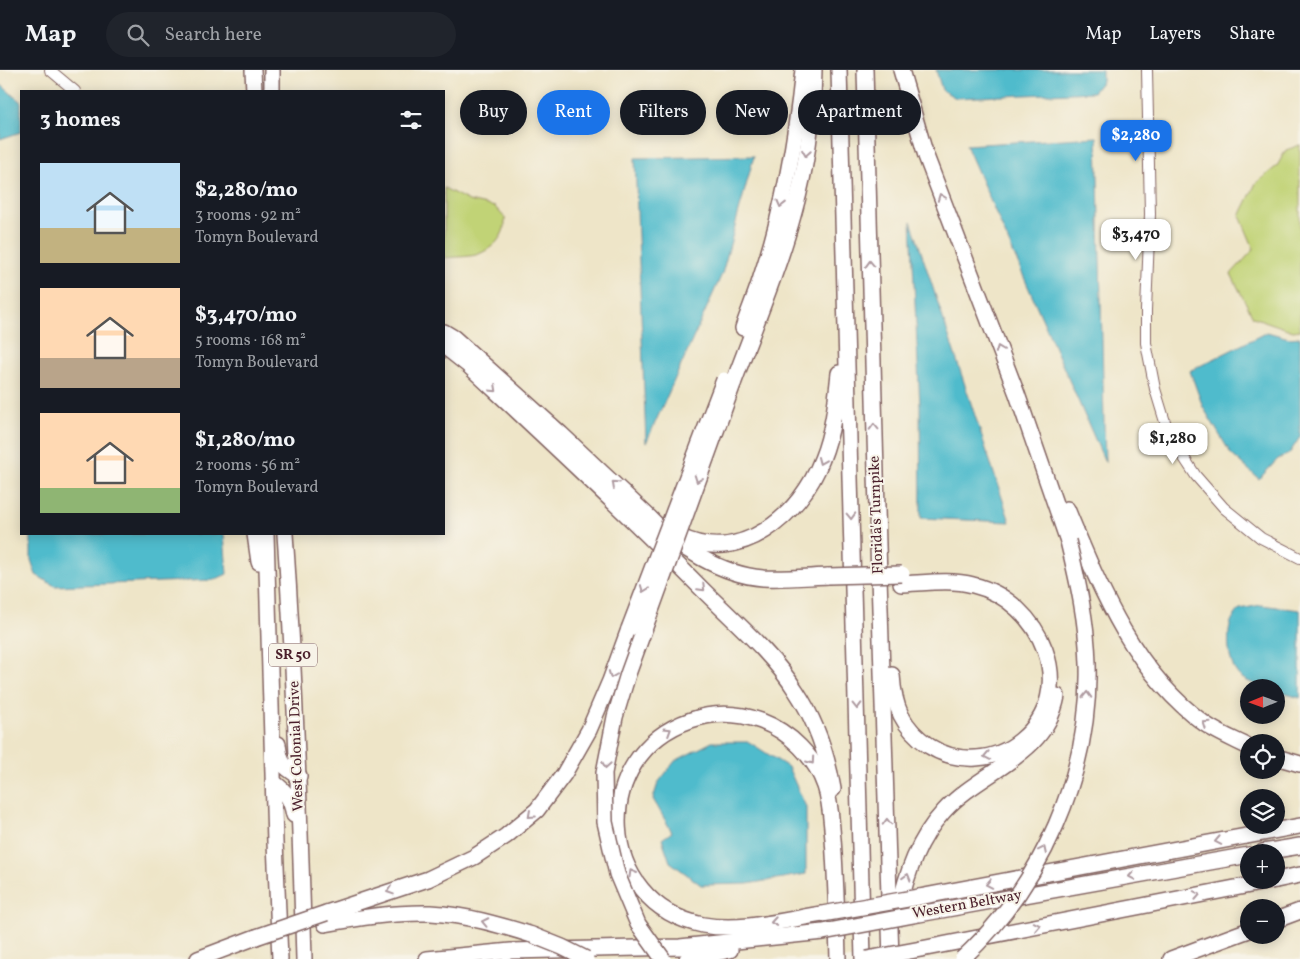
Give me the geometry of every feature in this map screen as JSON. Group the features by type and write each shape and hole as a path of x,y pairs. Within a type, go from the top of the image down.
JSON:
{"highway":[{"path":"253,70 254,90"},
{"path":"272,70 272,90"},
{"path":"663,959 638,924 617,874 605,822 604,773 615,717 631,665 728,382 762,274 783,198 803,70"},
{"path":"198,959 325,919 428,878 474,857 506,836 536,810 564,774 589,730 610,681 728,382 773,279 794,212 806,156 814,94 814,70"},
{"name":"Florida's Turnpike","path":"839,70 863,959"},
{"name":"Florida's Turnpike","path":"865,70 891,959"},
{"path":"901,70 926,156 1075,542 1126,637 1163,688 1206,724 1240,742"},
{"path":"650,518 681,537 699,544 720,545 738,543 758,536 778,522 795,504 810,483 822,460 830,435 835,408 845,327"},
{"path":"445,333 454,338 561,434 662,531 695,554 740,573 761,578 828,581 902,579 963,573 995,582 1016,594 1041,618 1057,654 1059,671 1059,688 1052,717 1043,732 1020,755 975,785 945,809 929,830 916,852 908,874 890,941"},
{"path":"445,347 468,365 630,516 789,680 805,705 819,734 829,768 833,794 838,959"},
{"path":"630,516 670,550 690,563 715,575 759,587 783,588 828,581"},
{"path":"255,535 271,692 280,757 285,768 299,776"},
{"name":"West Colonial Drive","path":"266,535 280,959"},
{"name":"West Colonial Drive","path":"285,535 299,776 304,959"},
{"path":"292,639 297,584 293,535"},
{"path":"962,959 1007,911 1035,868 1054,828 1070,786 1081,744 1088,665 1085,620 1078,578 1075,542"},
{"path":"878,545 889,632 893,694 898,710 906,725 933,749 948,755 964,758 984,757 999,754 1014,746 1029,734 1040,718 1046,704 1049,687 1050,671 1047,656 1041,638 1031,622 1009,600 992,590 962,582 902,579"},
{"path":"836,876 829,799 826,787 813,763 802,748 776,728 754,718 734,715 708,715 674,727 652,742 637,759 624,783 618,807 620,843 627,865 637,882 665,910 686,920 721,927 763,924 822,914 1300,826"},
{"path":"1285,760 1300,764"},
{"path":"273,782 285,791 291,801 300,840"},
{"path":"1285,848 1300,846"},
{"name":"Western Beltway","path":"687,959 919,914 1240,857"},
{"path":"1285,878 1300,876"},
{"path":"867,959 1240,887"},
{"path":"1285,916 1300,910"},
{"path":"325,919 433,913 494,924 532,935 586,959"},
{"path":"427,959 511,951 680,947 822,932"},
{"path":"1171,959 1240,933"},
{"path":"205,959 256,941"},
{"path":"1176,959 1204,947"}],"street":[{"path":"50,70 74,90"},
{"path":"1146,70 1150,214 1146,343 1155,390 1169,435 1196,476 1224,508 1260,538 1300,558"}],"green space":[{"path":"1300,145 1300,330 1293,331 1253,317 1231,274 1254,249 1240,216 1256,183 1277,166 1286,150"},
{"path":"445,189 469,201 495,207 505,218 504,230 495,244 476,255 445,258"}],"water":[{"path":"936,70 1102,70 1102,81 1093,92 956,98 942,90"},
{"path":"0,84 20,101 20,132 0,139"},
{"path":"1097,137 1105,462 966,145"},
{"path":"754,156 722,274 646,443 635,158"},
{"path":"911,221 1010,522 921,518 920,406"},
{"path":"1267,332 1289,338 1300,337 1300,437 1289,454 1278,459 1259,479 1231,454 1203,407 1190,371"},
{"path":"31,535 224,535 227,574 214,580 55,586 36,575 31,560"},
{"path":"1261,605 1300,610 1300,698 1285,694 1285,679 1244,679 1237,674 1229,652 1229,628 1233,617 1240,609"},
{"path":"712,742 749,742 788,767 806,807 806,874 747,884 701,885 670,862 662,839 672,832 653,799 658,783 675,761"}]}
